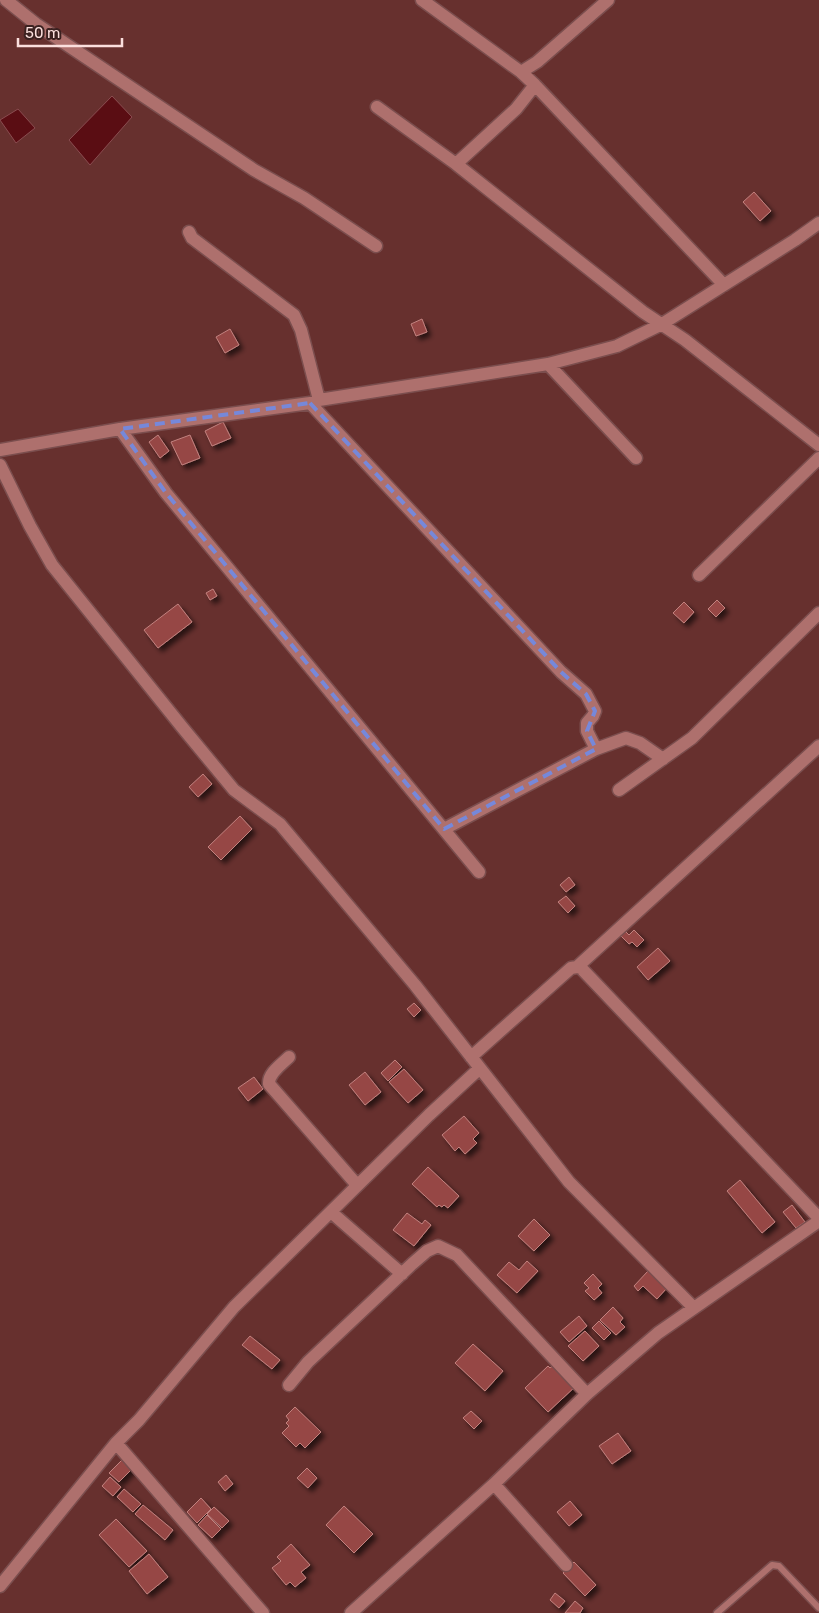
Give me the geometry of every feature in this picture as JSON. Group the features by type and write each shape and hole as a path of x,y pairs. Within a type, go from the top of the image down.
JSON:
{"street":[{"path":"6,0 36,24 238,160 304,198 376,246"},
{"path":"422,0 521,72 535,85 724,285"},
{"path":"521,72 536,62 608,0"},
{"path":"456,164 516,109 535,85"},
{"path":"377,107 456,164 643,312 684,340 819,445"},
{"path":"0,450 548,364 617,346 662,324 796,240 819,222"},
{"path":"189,232 192,238 294,315 301,330 314,401 555,665 586,694 595,711 587,723 587,731 596,749"},
{"path":"548,364 636,458"},
{"path":"120,430 172,500 479,872"},
{"path":"699,574 819,458"},
{"path":"0,465 30,526 52,565 234,790 280,824 415,985 569,1182 694,1308"},
{"path":"619,790 692,738 818,616"},
{"path":"444,829 596,749 626,738 640,743 663,758"},
{"path":"471,1057 571,968 576,967 819,746"},
{"path":"351,1613 494,1484 587,1394 658,1333 819,1219 581,968 576,967"},
{"path":"290,1057 271,1075 268,1079 269,1084 357,1185"},
{"path":"0,1586 116,1443 139,1420 234,1307 429,1115 480,1068"},
{"path":"331,1212 402,1274"},
{"path":"289,1385 308,1362 426,1251 438,1246 457,1255 587,1394"},
{"path":"116,1443 263,1613"},
{"path":"494,1484 566,1565"}],"lane":[{"path":"717,1613 772,1565 779,1566 819,1608"}],"highlighted area":[{"path":"310,403 561,672 586,694 595,711 587,731 596,749 444,829 166,493 120,429"}],"shaded area":[{"path":"112,96 132,117 90,165 69,140"},
{"path":"18,109 35,128 16,143 0,120"}],"building":[{"path":"754,192 771,211 760,221 743,202"},
{"path":"422,319 427,332 416,336 411,324"},
{"path":"230,329 239,345 225,353 216,337"},
{"path":"223,422 231,438 212,446 205,431"},
{"path":"158,435 169,451 160,458 149,442"},
{"path":"190,435 200,458 182,465 171,442"},
{"path":"213,589 217,596 210,600 206,593"},
{"path":"717,600 725,608 716,617 708,609"},
{"path":"684,602 694,612 684,623 673,613"},
{"path":"178,604 192,622 158,648 144,630"},
{"path":"203,774 212,784 198,797 189,787"},
{"path":"240,816 252,829 221,860 208,847"},
{"path":"569,877 575,885 566,892 560,885"},
{"path":"566,896 575,906 568,913 558,902"},
{"path":"634,930 644,940 637,947 632,942 629,944 621,936 625,931 629,935"},
{"path":"658,948 670,961 648,980 637,967"},
{"path":"414,1003 421,1010 414,1017 407,1009"},
{"path":"395,1060 402,1067 388,1081 381,1073"},
{"path":"404,1069 423,1090 408,1103 389,1082"},
{"path":"365,1072 381,1092 365,1105 349,1085"},
{"path":"254,1077 263,1089 248,1101 238,1088"},
{"path":"464,1116 479,1133 473,1139 477,1143 465,1154 459,1147 455,1151 442,1135"},
{"path":"428,1167 459,1196 448,1208 444,1205 437,1207 412,1184"},
{"path":"740,1180 775,1222 762,1233 727,1191"},
{"path":"792,1205 805,1222 796,1228 783,1212"},
{"path":"407,1213 422,1224 425,1220 431,1225 414,1246 393,1230"},
{"path":"534,1219 550,1235 534,1251 518,1236"},
{"path":"527,1261 538,1271 517,1293 497,1275 509,1262 519,1270"},
{"path":"648,1271 666,1289 657,1299 643,1286 638,1291 634,1286"},
{"path":"593,1274 602,1284 598,1288 602,1293 594,1300 585,1291 589,1288 584,1283"},
{"path":"613,1307 623,1318 620,1322 625,1327 616,1335 600,1320"},
{"path":"579,1316 587,1326 569,1342 560,1332"},
{"path":"599,1321 611,1333 604,1340 592,1328"},
{"path":"585,1331 599,1346 583,1361 568,1346"},
{"path":"250,1336 280,1360 272,1369 242,1345"},
{"path":"473,1344 503,1371 485,1391 455,1363"},
{"path":"556,1363 577,1385 548,1412 525,1388 548,1366 550,1368"},
{"path":"295,1407 321,1432 305,1448 300,1443 296,1447 282,1433 289,1426 286,1423 289,1420 286,1416"},
{"path":"471,1411 482,1421 474,1429 463,1418"},
{"path":"618,1433 631,1451 612,1464 599,1446"},
{"path":"126,1456 136,1465 119,1482 109,1473"},
{"path":"307,1468 317,1478 308,1488 297,1478"},
{"path":"226,1475 233,1484 225,1491 218,1482"},
{"path":"110,1477 121,1487 113,1496 102,1486"},
{"path":"124,1489 141,1504 133,1512 117,1497"},
{"path":"201,1498 211,1509 197,1523 187,1512"},
{"path":"570,1501 582,1515 569,1526 557,1512"},
{"path":"143,1505 173,1530 165,1540 135,1514"},
{"path":"344,1506 373,1534 354,1553 326,1525"},
{"path":"214,1507 229,1521 222,1528 207,1514"},
{"path":"207,1515 221,1529 212,1538 198,1525"},
{"path":"116,1519 147,1551 129,1567 99,1535"},
{"path":"291,1544 310,1565 301,1572 306,1578 295,1587 290,1582 286,1585 272,1568 281,1561 277,1557"},
{"path":"149,1554 168,1577 147,1594 129,1571"},
{"path":"574,1562 596,1585 585,1596 563,1573"},
{"path":"555,1593 565,1601 559,1608 550,1600"},
{"path":"575,1601 583,1608 580,1613 565,1613"}]}
